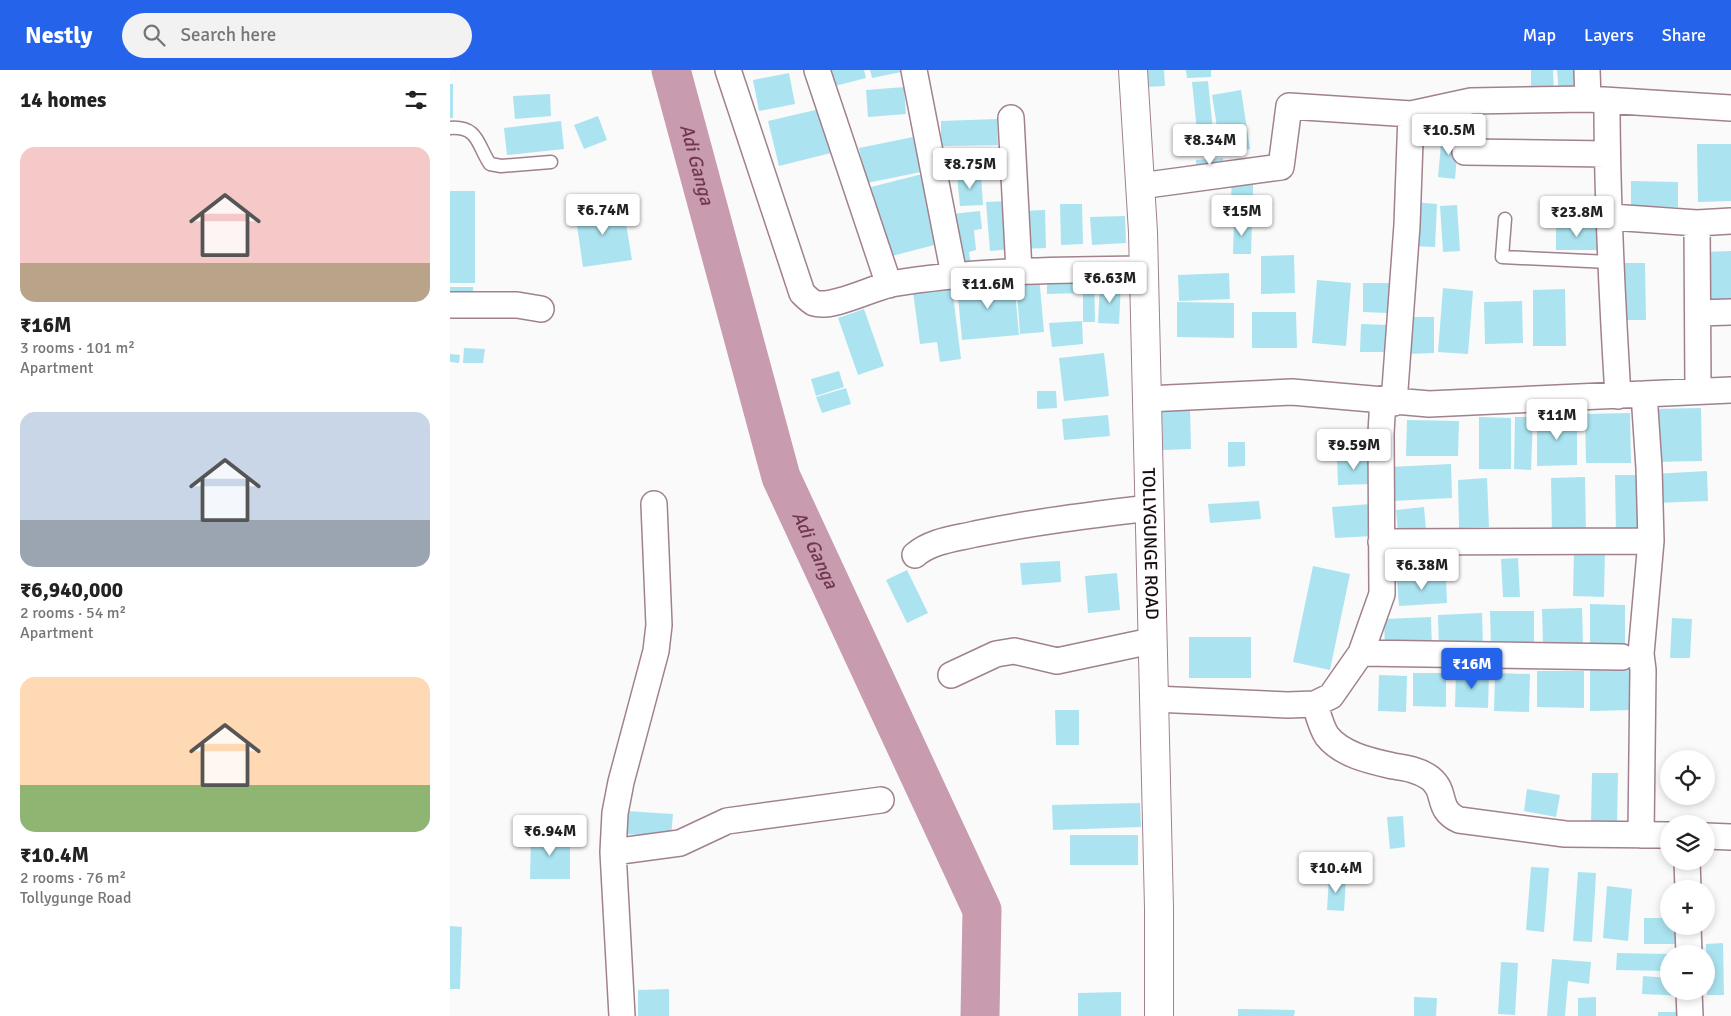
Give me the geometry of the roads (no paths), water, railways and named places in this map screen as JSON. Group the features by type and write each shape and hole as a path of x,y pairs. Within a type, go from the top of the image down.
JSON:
{"street":[{"path":"728,70 802,294 814,303 831,303 889,285 954,275 1019,271 1142,268"},
{"path":"817,70 889,285"},
{"path":"914,70 954,275"},
{"name":"TOLLYGUNGE ROAD","path":"1133,70 1140,186 1147,399 1159,1016"},
{"path":"1587,70 1597,100 1607,154 1611,217 1610,262 1618,396"},
{"path":"1140,186 1281,167 1288,106 1411,114 1471,101 1597,100 1731,108"},
{"path":"1154,699 1258,705 1315,704 1332,696 1361,653 1382,594 1380,542 1388,401 1407,225 1411,114"},
{"path":"1011,118 1019,271"},
{"path":"1466,152 1607,154"},
{"path":"1611,217 1697,223 1731,221"},
{"path":"1697,223 1698,390"},
{"path":"450,305 517,305 540,309"},
{"path":"1698,313 1731,312"},
{"path":"1147,399 1292,392 1429,404 1618,396 1698,390 1731,390"},
{"path":"1641,835 1643,670 1641,654 1651,541 1644,394"},
{"path":"622,1016 613,852 615,813 621,782 656,651 659,625 654,504"},
{"path":"914,555 923,548 939,542 1023,524 1149,508"},
{"path":"1380,542 1651,541"},
{"path":"951,675 996,654 1014,651 1057,661 1151,641"},
{"path":"1361,653 1622,657"},
{"path":"1315,704 1326,735 1337,746 1379,763 1420,772 1439,787 1446,811 1459,820 1565,834 1660,835"},
{"path":"613,852 680,843 727,821 881,800"},
{"path":"1715,836 1731,836"},
{"path":"1689,1000 1690,1016"}],"lane":[{"path":"450,128 467,130 477,137 490,164 501,166 551,162"},
{"path":"1505,219 1502,257 1610,262"}],"waterway":[{"name":"Adi Ganga","path":"671,70 781,477 982,910 980,1016"}]}
